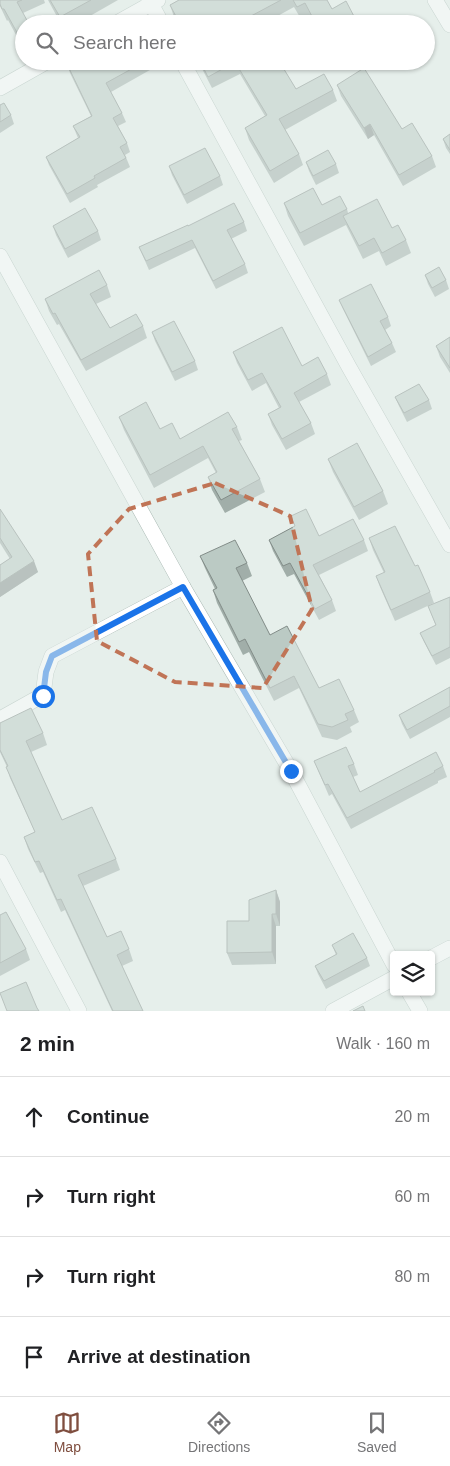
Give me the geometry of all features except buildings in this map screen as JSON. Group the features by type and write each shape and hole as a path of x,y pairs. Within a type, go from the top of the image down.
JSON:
{"street":[{"path":"436,0 450,25"},
{"path":"129,15 152,1 158,15"},
{"path":"0,88 32,70"},
{"path":"187,70 450,545"},
{"path":"0,256 183,587 291,771 390,957"},
{"path":"0,719 43,696 46,672 52,656 183,587"},
{"path":"0,862 79,1011"},
{"path":"435,956 450,948"},
{"path":"333,1011 390,980"},
{"path":"411,996 420,1011"}],"highlighted area":[{"path":"215,483 290,516 312,609 263,688 175,682 97,641 88,554 129,509"}],"route":[{"path":"43,696 46,672 52,656 183,587 291,771"}]}
